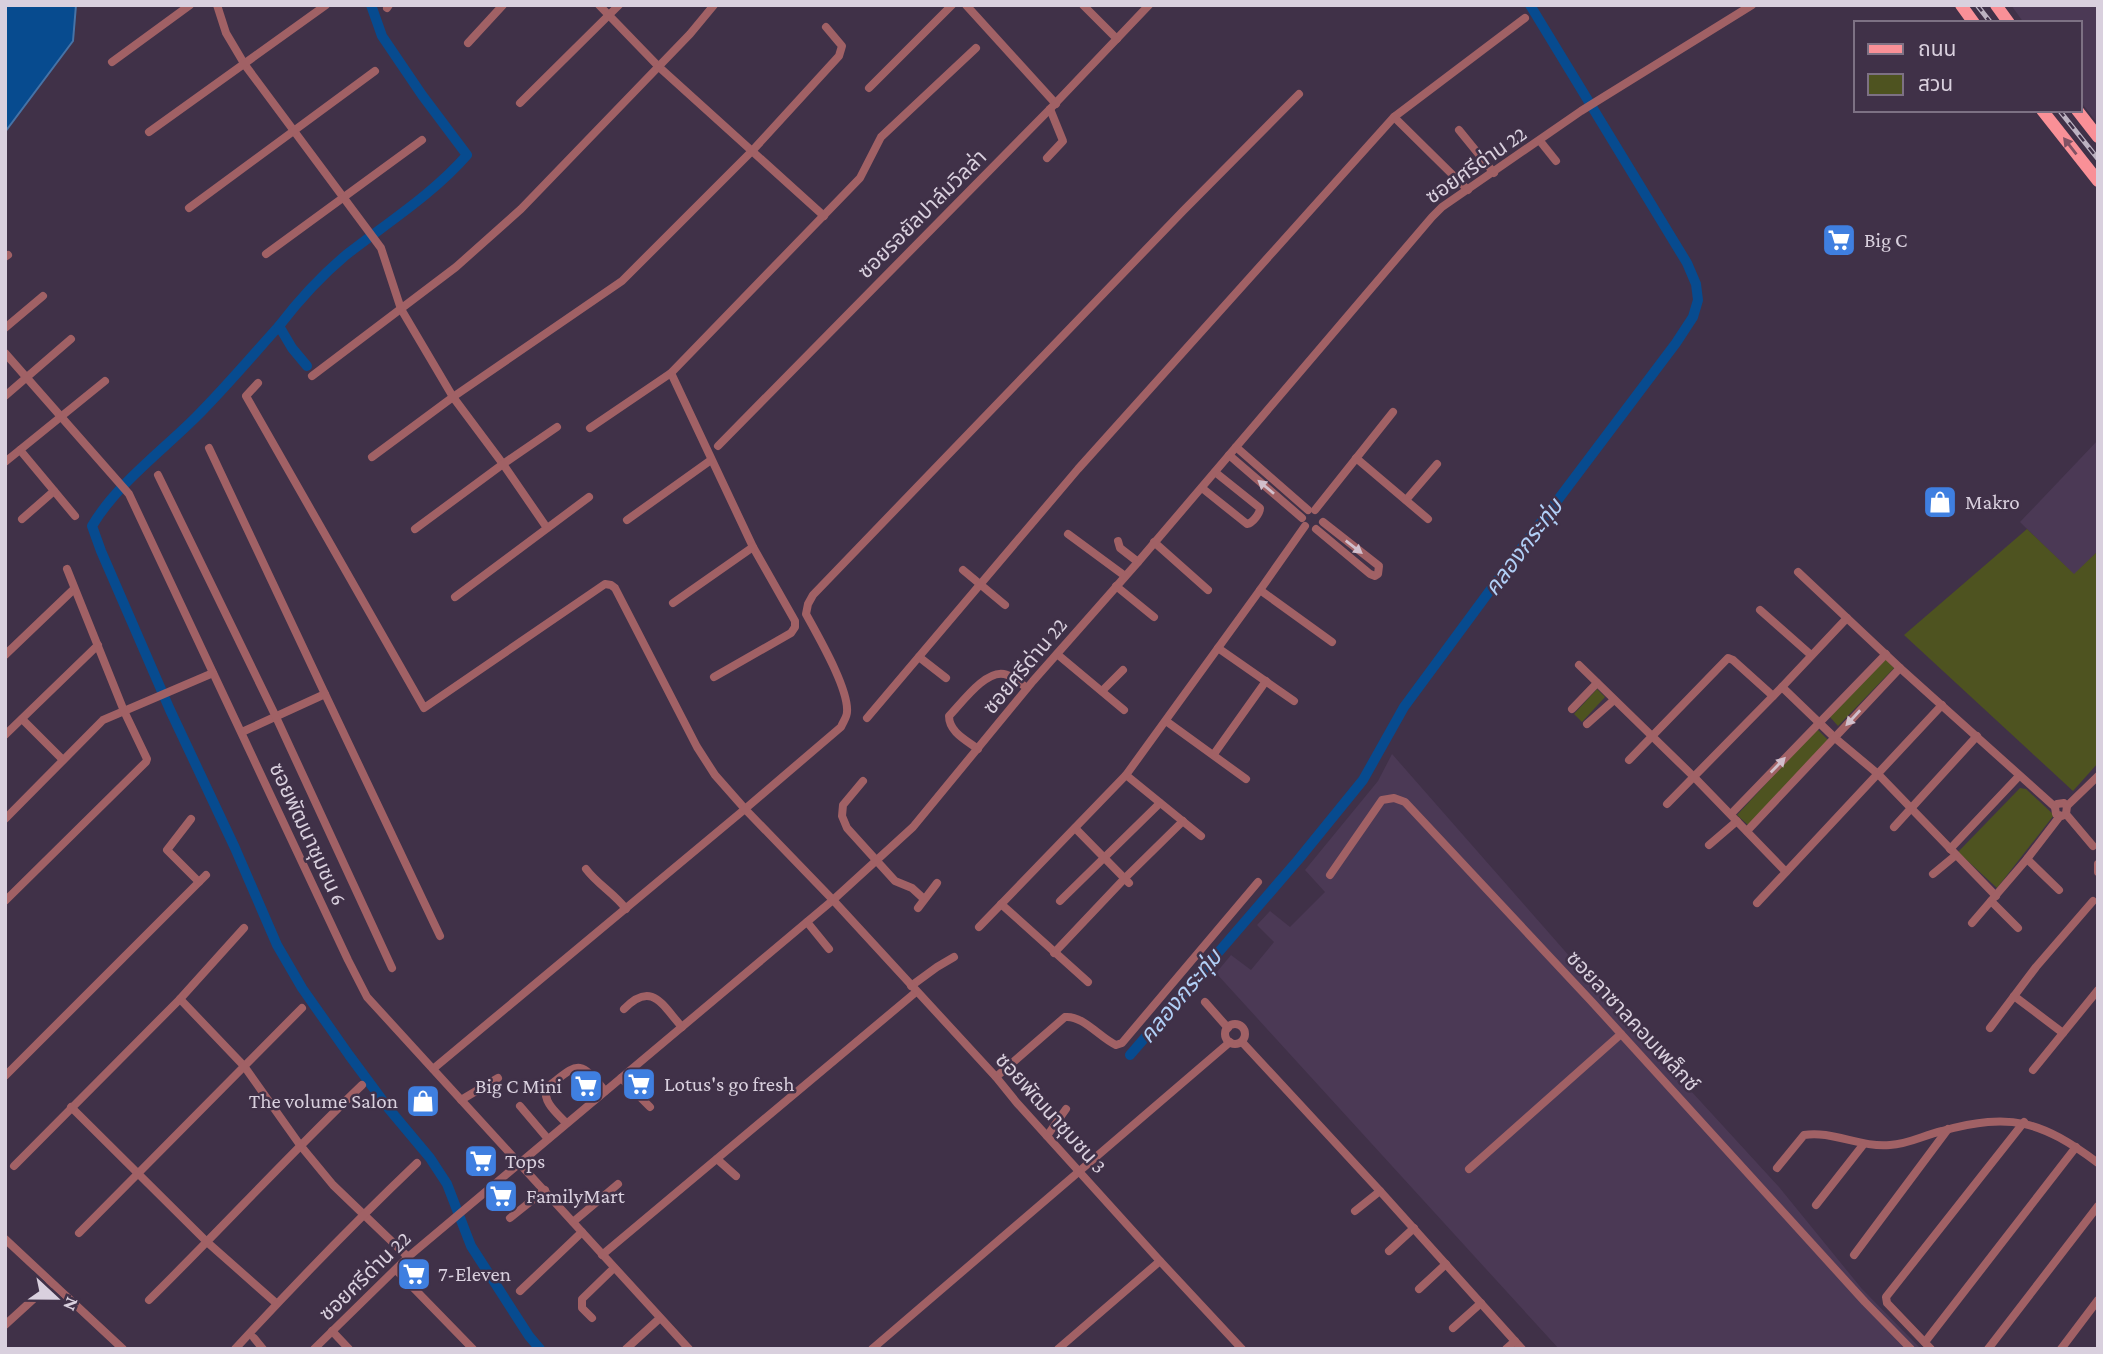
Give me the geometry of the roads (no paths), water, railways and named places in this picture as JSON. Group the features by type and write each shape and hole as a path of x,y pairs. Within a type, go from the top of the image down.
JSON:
{"main road":[{"path":"1961,5 1973,21"},
{"path":"1996,5 2008,21"},
{"path":"2044,112 2098,181"},
{"path":"2079,112 2098,136"}],"street":[{"path":"112,62 190,5"},
{"path":"217,5 226,33 245,65 381,248 401,309 453,397 547,527"},
{"path":"149,132 326,5"},
{"path":"468,43 503,5"},
{"path":"599,5 659,67 824,216"},
{"path":"520,103 619,5"},
{"path":"312,376 456,267 521,209 697,27 714,5"},
{"path":"869,88 952,5"},
{"path":"966,5 1053,106 1063,141 1048,159"},
{"path":"1083,5 1117,39"},
{"name":"ซอยรอยัลปาล์มวิลล่า","path":"718,446 1149,5"},
{"name":"ซอยศรีด่าน 22","path":"314,1349 408,1257 807,922 913,827 1027,688 1202,488 1432,217 1581,111 1752,5"},
{"path":"867,718 1087,459 1394,117 1525,18"},
{"path":"372,457 453,397 622,281 753,150 839,56 842,46 826,27"},
{"path":"590,428 671,373 860,178 881,137 976,48"},
{"path":"189,208 375,71"},
{"path":"433,1069 841,727 847,715 846,702 835,671 806,614 813,595 1299,94"},
{"path":"1394,117 1468,190"},
{"path":"1459,130 1494,173"},
{"path":"266,254 422,140"},
{"path":"1540,141 1556,161"},
{"path":"5,328 43,296"},
{"path":"5,396 71,339"},
{"name":"ซอยพัฒนาชุมชน 6","path":"5,353 129,494 362,989 372,1004 689,1349"},
{"path":"671,373 753,547 795,621 791,633 714,677"},
{"path":"5,462 104,381"},
{"name":"ซอยพัฒนาชุมชน 3","path":"258,383 246,396 424,708 605,584 615,587 697,747 715,775 996,1077 1242,1349"},
{"path":"979,927 1126,775 1260,590 1312,510 1393,412"},
{"path":"415,529 557,427"},
{"path":"1229,456 1304,522 1308,529 1316,529 1370,574 1378,574 1379,566 1323,522 1321,513 1312,510 1236,447"},
{"path":"209,448 440,936"},
{"path":"20,450 75,516"},
{"path":"1356,458 1428,519"},
{"path":"627,520 711,460"},
{"path":"1406,500 1437,464"},
{"path":"1202,488 1247,524 1260,512 1260,508 1215,472"},
{"path":"158,475 276,717 392,968"},
{"path":"22,519 54,491"},
{"path":"455,597 589,497"},
{"path":"1316,529 1323,522"},
{"path":"1068,534 1125,576"},
{"path":"1118,541 1121,548 1138,562"},
{"path":"1154,542 1208,590"},
{"path":"673,603 753,547"},
{"path":"5,901 146,762 147,755 124,711 67,569"},
{"path":"963,570 1005,605"},
{"path":"1798,572 2055,807 2055,812 2065,812 2093,845"},
{"path":"1116,586 1154,617"},
{"path":"5,654 74,589"},
{"path":"1260,590 1332,642"},
{"path":"1760,610 1811,656"},
{"path":"1667,804 1847,618"},
{"path":"5,735 98,645"},
{"path":"1218,648 1294,701"},
{"path":"1057,654 1124,710"},
{"path":"1709,845 1885,654"},
{"path":"919,657 946,678"},
{"path":"1629,760 1728,658 1773,696"},
{"path":"1579,665 1695,778 1786,872"},
{"path":"1747,831 1900,668"},
{"path":"1102,691 1123,670"},
{"path":"5,819 103,720 213,673"},
{"path":"978,749 952,729 948,716 987,677 998,673 1007,674 1027,688"},
{"path":"1214,754 1266,681"},
{"path":"1572,709 1597,683"},
{"path":"1782,687 1835,738 1878,774 1953,852 2018,928"},
{"path":"242,732 324,694"},
{"path":"1587,724 1614,700"},
{"path":"1757,903 1942,705"},
{"path":"22,719 63,760"},
{"path":"1166,721 1246,779"},
{"path":"1894,827 1977,736"},
{"path":"1126,775 1201,836"},
{"path":"1933,874 2019,776"},
{"path":"1972,923 2098,776"},
{"path":"863,781 843,805 842,816 847,828 895,881 912,888 924,899"},
{"name":"ซอยลาซาลคอมเพล็กซ์","path":"1330,875 1382,800 1394,798 1405,802 1911,1349"},
{"path":"1060,901 1160,803"},
{"path":"191,819 167,850 199,882"},
{"path":"1054,953 1183,821"},
{"path":"1076,828 1127,881"},
{"path":"2027,859 2059,890"},
{"path":"2098,864 2098,872"},
{"path":"586,869 617,897 626,909"},
{"path":"5,1076 206,875"},
{"path":"996,1077 1065,1017 1076,1018 1116,1045 1122,1043 1258,882"},
{"path":"918,908 937,883"},
{"path":"1990,1028 2036,967 2093,901"},
{"path":"1001,904 1088,982"},
{"path":"807,922 829,949"},
{"path":"14,1166 180,999 244,928"},
{"path":"602,1255 937,967 954,957"},
{"path":"2033,1070 2098,990"},
{"path":"624,1009 643,995 650,996 682,1027"},
{"path":"2014,996 2063,1033"},
{"path":"180,999 244,1066 300,1145 333,1185 408,1257"},
{"path":"1205,1002 1228,1028"},
{"path":"79,1233 303,1008"},
{"path":"1233,1024 1243,1027 1245,1036 1242,1042 1230,1042 1226,1037 1228,1028 1233,1024"},
{"path":"1469,1168 1621,1034"},
{"path":"872,1349 1230,1042"},
{"path":"1242,1042 1522,1349"},
{"path":"566,1123 546,1101 546,1088 572,1068 582,1067 589,1071 605,1091"},
{"path":"461,1100 498,1078"},
{"path":"621,1078 649,1107"},
{"path":"149,1300 362,1085"},
{"path":"520,1106 548,1139"},
{"path":"71,1107 207,1242 276,1303"},
{"path":"1047,1136 1066,1109"},
{"path":"2024,1122 1886,1297 1887,1303 1928,1346 2076,1147"},
{"path":"1777,1168 1804,1135 1818,1134 1863,1144 1898,1144 1948,1129 1988,1123 2024,1122 2076,1147 2098,1163"},
{"path":"1854,1255 1948,1129"},
{"path":"1816,1205 1863,1144"},
{"path":"717,1158 736,1176"},
{"path":"235,1349 276,1303 416,1163"},
{"path":"573,1222 618,1184"},
{"path":"510,1218 545,1190"},
{"path":"1355,1211 1380,1191"},
{"path":"1987,1349 2098,1206"},
{"path":"1389,1251 1414,1228"},
{"path":"520,1290 582,1232"},
{"path":"5,1239 116,1347"},
{"path":"1058,1349 1160,1261"},
{"path":"1419,1289 1446,1264"},
{"path":"592,1318 582,1308 582,1299 614,1268"},
{"path":"396,1269 473,1349"},
{"path":"5,1325 51,1283"},
{"path":"2061,1349 2098,1300"},
{"path":"1453,1328 1481,1303"},
{"path":"626,1349 660,1318"},
{"path":"332,1331 349,1349"},
{"path":"254,1338 263,1349"},
{"path":"1506,1349 1515,1341"}],"water":[{"path":"5,5 76,5 73,41 5,132"}],"waterway":[{"path":"307,366 279,326 337,263 425,195 467,155 382,36 371,5"},
{"name":"คลองกระทุ่ม","path":"1130,1055 1298,860 1363,780 1404,707 1693,317 1698,300 1696,284 1687,263 1530,5"},
{"path":"279,326 207,406 126,482 92,526 170,710 277,945 302,988 349,1055 430,1158 447,1184 471,1246 540,1349"}],"railway":[{"path":"1977,5 1989,21"},
{"path":"2061,112 2098,159"}],"place":[{"name":"Big C","path":"1839,240"},
{"name":"Makro","path":"1940,502"},
{"name":"Lotus's go fresh","path":"639,1084"},
{"name":"Big C Mini","path":"586,1086"},
{"name":"The volume Salon","path":"423,1101"},
{"name":"Tops","path":"481,1161"},
{"name":"FamilyMart","path":"501,1196"},
{"name":"7-Eleven","path":"414,1274"}]}
